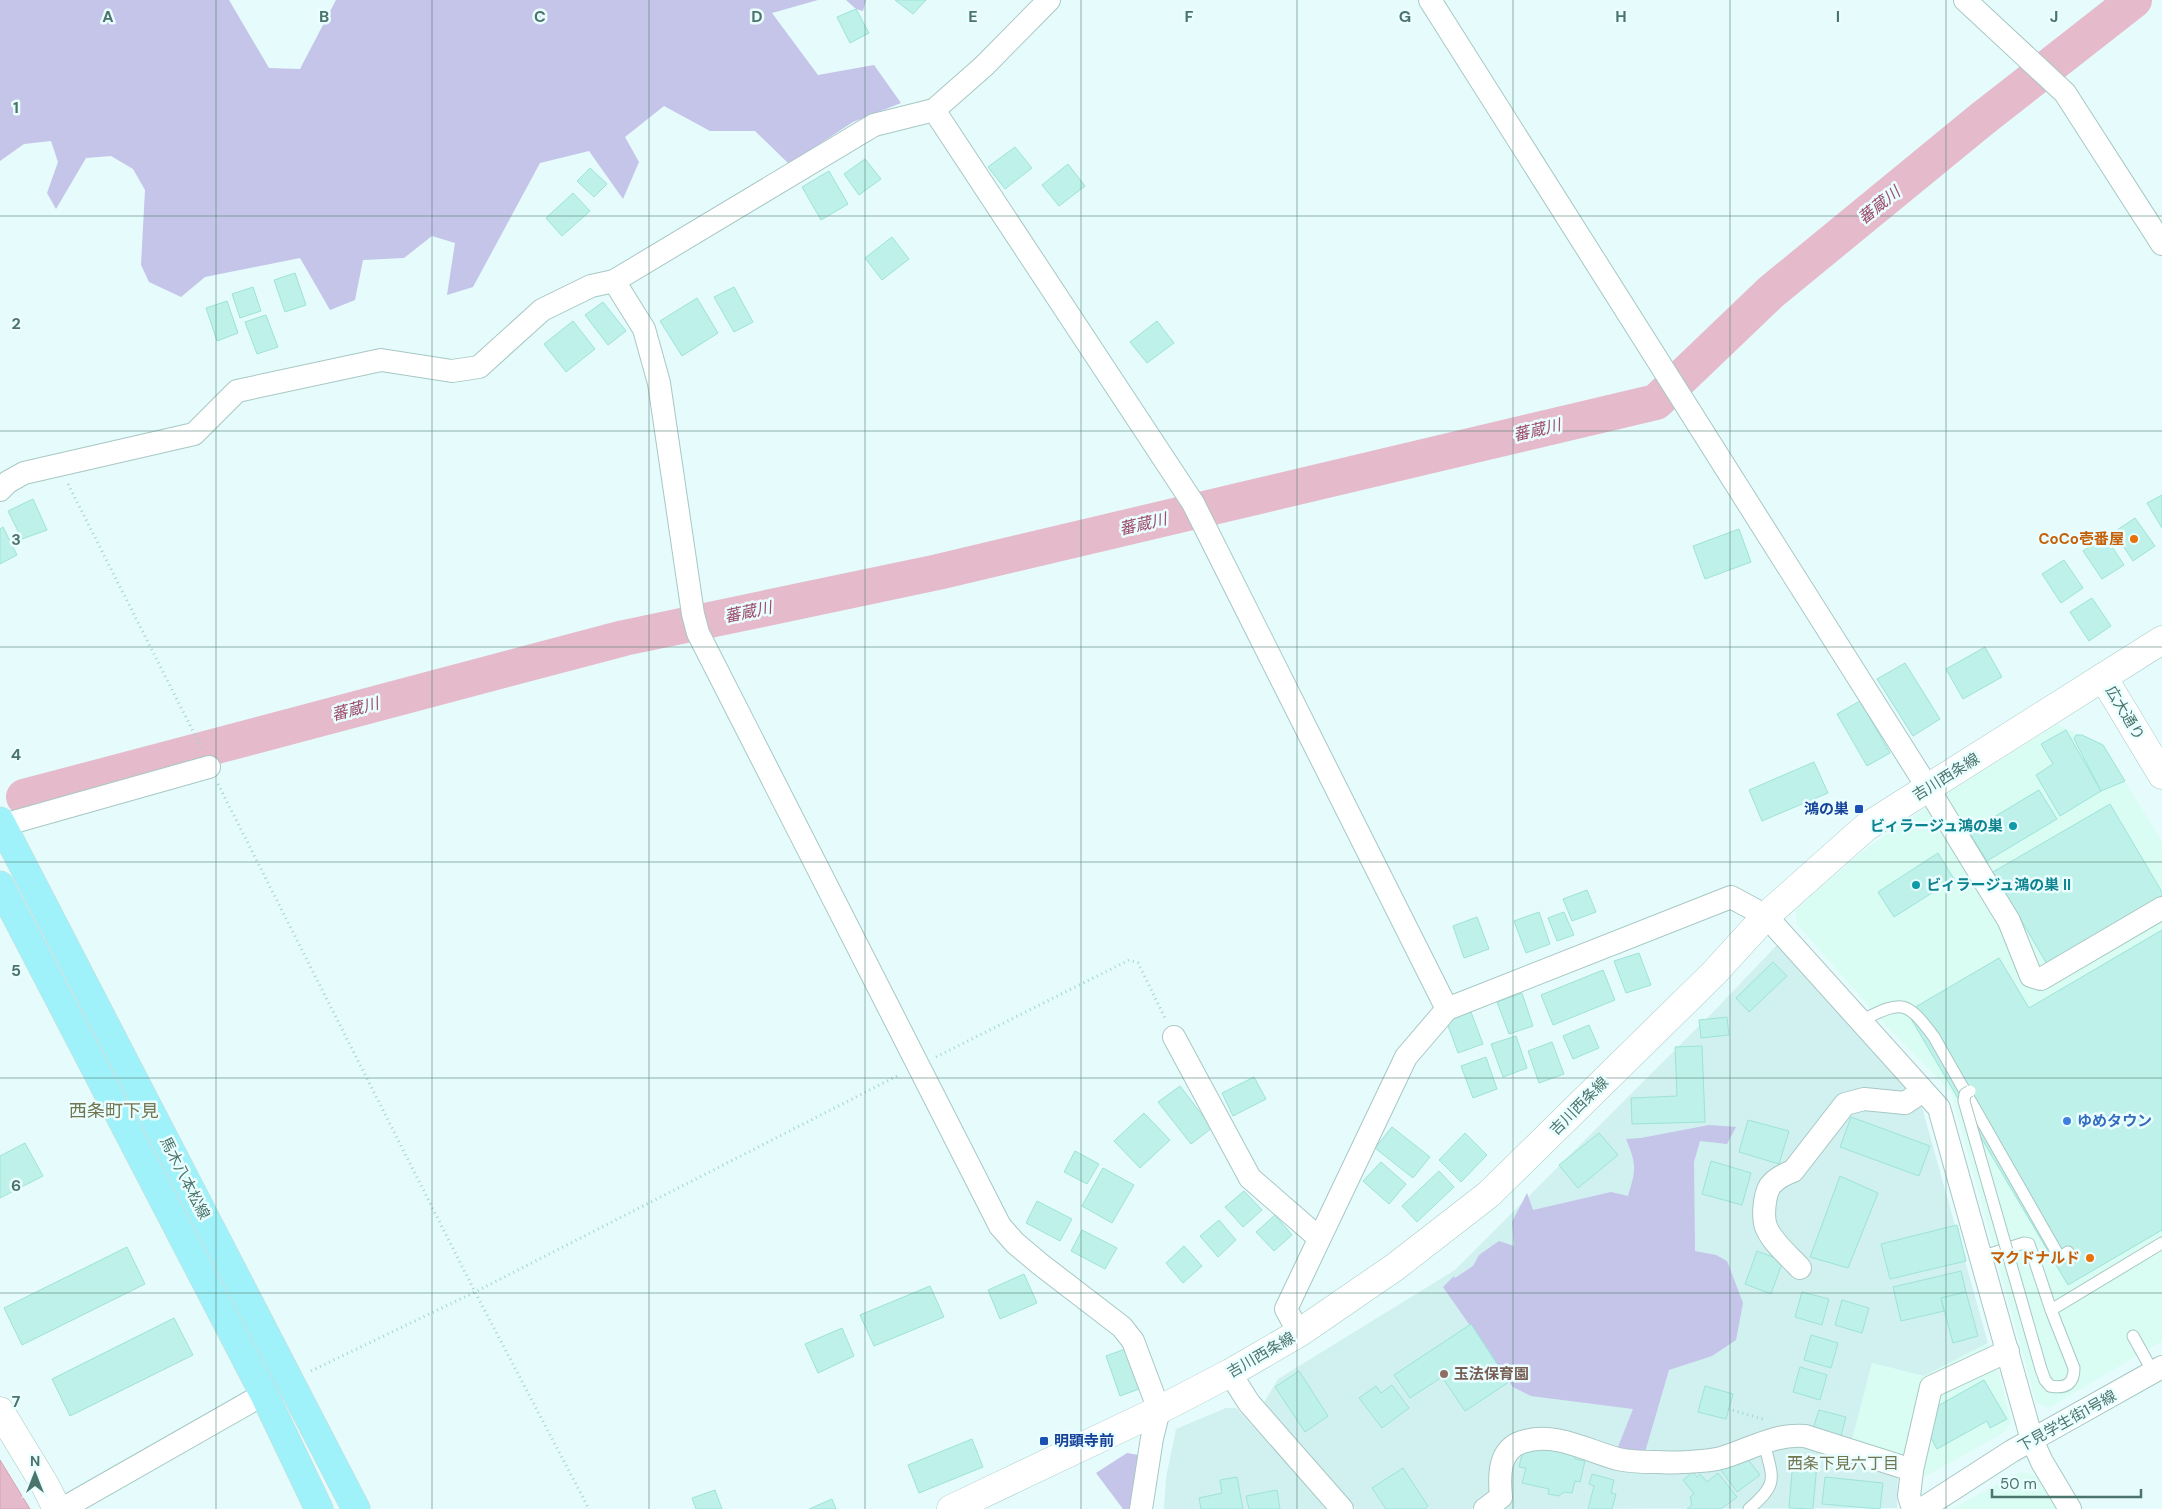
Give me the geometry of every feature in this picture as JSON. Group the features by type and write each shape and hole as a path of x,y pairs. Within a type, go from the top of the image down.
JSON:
{"main road":[{"name":"吉川西条線","path":"951,1509 1159,1410 1230,1373 1299,1333 1395,1267 1489,1194 1714,973 1766,916 1866,827 2162,640"},
{"name":"広大通り","path":"2103,677 2162,775"},
{"name":"馬木八本松線","path":"1,824 356,1509"},
{"name":"馬木八本松線","path":"0,885 264,1394 319,1509"},
{"path":"0,1411 46,1485 57,1509"}],"street":[{"path":"0,490 8,482 24,473 194,434 237,391 381,360 452,370 478,367 542,310 591,286 614,281 874,125 934,110 984,66 1049,0"},
{"path":"1430,0 1928,788 2009,921 2031,976 2041,979 2162,908"},
{"path":"1965,0 2065,93 2162,244"},
{"path":"934,110 1197,511 1447,1009"},
{"path":"614,281 644,329 659,383 695,624 1000,1226 1015,1243 1034,1259 1122,1327 1132,1341 1159,1410 1152,1438 1141,1509"},
{"path":"1,824 209,767"},
{"path":"1299,1333 1286,1309 1406,1057 1447,1009 1731,897 1766,916 1939,1108 2032,1440 2066,1508"},
{"path":"1174,1037 1250,1178 1319,1238"},
{"path":"1800,1268 1775,1241 1766,1227 1764,1208 1770,1187 1781,1176 1793,1171 1845,1104 1864,1099 1905,1103 1924,1092"},
{"path":"1913,1509 1909,1496 1912,1470 1931,1387 2008,1351"},
{"name":"下見学生街1号線","path":"1922,1509 2032,1440 2158,1369"},
{"path":"1230,1373 1250,1403 1342,1509"},
{"path":"62,1509 264,1394"},
{"path":"1484,1509 1500,1497 1500,1467 1507,1454 1520,1443 1545,1438 1619,1459 1658,1463 1719,1459 1790,1435 1805,1436 1912,1470"}],"lane":[{"path":"1860,1021 1891,1006 1905,1007 1917,1014 1934,1037 2060,1258 2068,1252"},
{"path":"1970,1092 1965,1094 1964,1101 2041,1369 2045,1380 2050,1386 2064,1388 2071,1384 2074,1377 2074,1368 2051,1310 2030,1244 2024,1243 1981,1257"},
{"path":"2051,1310 2162,1243"},
{"path":"2133,1336 2158,1369"},
{"path":"1749,1509 1766,1494 1773,1478 1764,1443"}],"path":[{"path":"62,464 65,477 197,738"},
{"path":"209,767 475,1292 589,1509"},
{"path":"290,1382 475,1292 1129,960 1138,963 1174,1037"},
{"path":"1728,1409 1769,1421"}],"shaded area":[{"path":"0,0 229,0 269,68 300,69 336,0 818,0 772,13 818,75 874,65 901,103 853,122 789,164 755,131 710,131 664,106 625,137 639,162 623,199 589,151 540,163 473,287 447,295 455,243 432,236 404,258 363,260 355,300 330,310 300,258 205,277 181,297 149,282 141,265 145,190 133,169 111,156 86,158 56,209 47,193 58,162 51,141 24,144 0,161"},
{"path":"846,0 866,0 863,11 856,9"},
{"path":"2057,724 2103,745 2162,842 2162,1341 2048,1408 2036,1402 1951,1092 1884,1023 1797,924 1796,910 1862,852 1925,808"},
{"path":"1777,945 1921,1104 1988,1343 1924,1376 1872,1363 1851,1444 1799,1428 1700,1453 1616,1452 1519,1439 1490,1491 1471,1509 1356,1509 1263,1404 1278,1379 1455,1270 1719,1006"},
{"path":"1709,1125 1736,1127 1727,1144 1700,1141 1694,1162 1695,1251 1716,1255 1727,1261 1743,1303 1736,1340 1712,1356 1669,1370 1645,1452 1616,1452 1633,1409 1531,1396 1513,1387 1443,1287 1454,1276 1455,1278 1473,1266 1479,1255 1499,1241 1514,1246 1512,1222 1527,1193 1533,1210 1611,1192 1628,1196 1633,1180 1634,1162 1626,1139 1641,1138"},
{"path":"1988,1343 1999,1374 2011,1422 2003,1433 1917,1481 1851,1444 1872,1363 1924,1376"},
{"path":"1226,1408 1236,1408 1329,1509 1164,1509 1166,1478 1176,1429"},
{"path":"1800,1441 1898,1471 1897,1508 1498,1509 1511,1456 1527,1446 1613,1463"},
{"path":"1127,1453 1144,1456 1131,1509 1123,1509 1096,1473"},
{"path":"0,1460 30,1509 0,1509"},
{"path":"2020,1472 2038,1476 2059,1509 1952,1509"}],"building":[{"path":"895,0 926,0 913,14"},
{"path":"856,9 869,33 850,43 837,17"},
{"path":"1015,147 1032,168 1005,189 988,167"},
{"path":"865,159 881,179 859,195 844,174"},
{"path":"1068,164 1085,186 1059,206 1042,185"},
{"path":"590,168 607,184 594,197 577,181"},
{"path":"829,171 848,204 821,220 802,187"},
{"path":"573,193 590,211 562,236 546,218"},
{"path":"892,237 909,259 882,280 865,258"},
{"path":"295,273 306,305 285,312 274,280"},
{"path":"253,287 261,311 240,318 232,294"},
{"path":"734,287 753,322 734,332 714,297"},
{"path":"697,298 718,333 682,356 660,321"},
{"path":"227,301 238,333 217,341 206,308"},
{"path":"603,302 626,331 608,345 585,315"},
{"path":"266,315 278,347 257,354 245,322"},
{"path":"573,321 595,349 566,372 544,344"},
{"path":"1157,321 1174,343 1147,363 1130,342"},
{"path":"2162,495 2162,528 2147,503"},
{"path":"33,499 47,530 22,539 8,511"},
{"name":"CoCo壱番屋","path":"2135,518 2155,546 2133,561 2114,532"},
{"path":"3,527 17,555 0,564 0,529"},
{"path":"1739,529 1751,562 1705,579 1693,546"},
{"path":"2105,536 2124,565 2102,579 2083,551"},
{"path":"2064,560 2083,588 2061,603 2042,574"},
{"path":"2092,598 2111,626 2089,641 2070,612"},
{"path":"1985,647 2002,677 1963,699 1946,669"},
{"path":"1905,663 1940,719 1913,736 1877,679"},
{"path":"1860,701 1890,753 1867,766 1837,714"},
{"path":"2066,730 2101,791 2060,816 2036,775 2053,764 2041,744"},
{"path":"2076,735 2082,735 2103,745 2125,781 2101,791 2074,739"},
{"path":"1814,762 1828,793 1762,821 1749,790"},
{"name":"ビィラージュ鴻の巣","path":"2039,790 2057,819 1987,861 1969,832"},
{"path":"2110,804 2162,892 2162,899 2048,966 1993,872"},
{"name":"ビィラージュ鴻の巣 II","path":"1938,853 1954,879 1894,917 1878,892"},
{"path":"1587,890 1596,912 1572,921 1563,899"},
{"path":"1539,912 1550,944 1526,953 1514,921"},
{"path":"1564,912 1574,935 1557,941 1548,918"},
{"path":"1477,917 1489,949 1464,958 1453,926"},
{"name":"ゆめタウン","path":"2162,930 2162,1230 2068,1285 1907,1012 1999,958 2029,1008"},
{"path":"1639,953 1651,985 1626,993 1614,961"},
{"path":"1773,962 1787,976 1749,1012 1736,998"},
{"path":"1603,970 1615,1000 1553,1025 1541,995"},
{"path":"1522,993 1533,1026 1509,1034 1497,1002"},
{"path":"1471,1012 1483,1044 1458,1053 1446,1020"},
{"path":"1727,1017 1729,1035 1701,1038 1699,1020"},
{"path":"1589,1025 1599,1048 1573,1059 1563,1036"},
{"path":"1516,1036 1527,1068 1503,1077 1491,1044"},
{"path":"1552,1042 1564,1074 1539,1083 1528,1051"},
{"path":"1702,1046 1705,1122 1632,1124 1631,1098 1677,1096 1675,1047"},
{"path":"1486,1057 1497,1089 1473,1098 1461,1066"},
{"path":"1254,1077 1266,1099 1233,1116 1222,1093"},
{"path":"1180,1086 1212,1128 1191,1144 1158,1102"},
{"path":"1144,1113 1170,1140 1140,1168 1114,1141"},
{"path":"1851,1117 1930,1146 1919,1176 1840,1147"},
{"path":"1748,1120 1789,1131 1779,1164 1739,1152"},
{"path":"1392,1127 1430,1157 1413,1178 1375,1148"},
{"path":"1465,1133 1487,1155 1461,1182 1439,1160"},
{"path":"1599,1133 1618,1155 1578,1188 1559,1165"},
{"path":"25,1143 43,1176 0,1198 0,1156"},
{"path":"1075,1151 1099,1164 1087,1184 1064,1172"},
{"path":"1711,1161 1751,1173 1742,1205 1702,1194"},
{"path":"1381,1162 1406,1184 1389,1204 1363,1181"},
{"path":"1103,1168 1134,1185 1112,1223 1082,1206"},
{"path":"1439,1171 1454,1187 1417,1222 1402,1206"},
{"path":"1840,1176 1878,1193 1848,1268 1810,1257"},
{"path":"1244,1191 1262,1210 1243,1227 1225,1207"},
{"path":"1037,1201 1072,1219 1060,1241 1026,1223"},
{"path":"1275,1215 1292,1235 1274,1251 1256,1232"},
{"path":"1219,1220 1236,1240 1218,1257 1200,1236"},
{"path":"1957,1225 1966,1261 1890,1279 1881,1244"},
{"path":"1082,1230 1117,1248 1105,1269 1071,1251"},
{"path":"1184,1246 1202,1266 1183,1283 1166,1263"},
{"path":"127,1247 145,1284 22,1345 4,1308"},
{"path":"1757,1251 1783,1261 1771,1294 1745,1284"},
{"path":"1961,1271 1966,1292 1941,1298 1944,1311 1901,1321 1893,1287"},
{"path":"1024,1274 1037,1303 1000,1319 988,1290"},
{"path":"930,1286 944,1317 874,1346 860,1315"},
{"path":"1802,1292 1829,1299 1822,1325 1795,1317"},
{"path":"1966,1292 1978,1336 1953,1343 1941,1298"},
{"path":"1842,1300 1869,1308 1862,1333 1835,1325"},
{"path":"174,1318 193,1355 70,1416 52,1379"},
{"path":"1471,1324 1509,1382 1465,1411 1442,1377 1410,1398 1394,1375"},
{"path":"842,1328 854,1356 818,1373 805,1344"},
{"path":"1811,1335 1838,1343 1831,1368 1804,1360"},
{"path":"1125,1349 1139,1389 1120,1396 1106,1356"},
{"path":"1800,1367 1827,1375 1820,1400 1793,1392"},
{"path":"1299,1371 1328,1416 1305,1432 1275,1387"},
{"path":"1984,1380 2007,1419 1990,1428 1987,1421 1937,1449 1929,1434 1934,1408"},
{"path":"1392,1385 1409,1408 1382,1428 1359,1398 1376,1386 1381,1393"},
{"path":"1705,1386 1733,1394 1726,1419 1698,1412"},
{"path":"1819,1410 1846,1417 1839,1443 1811,1435"},
{"path":"972,1439 983,1467 919,1493 908,1465"},
{"path":"1533,1445 1575,1455 1575,1459 1585,1461 1580,1482 1575,1481 1572,1493 1564,1492 1559,1496 1548,1494 1549,1489 1522,1483 1526,1468 1519,1467 1523,1450 1531,1452"},
{"path":"1743,1453 1760,1475 1737,1492 1721,1470"},
{"path":"1793,1461 1817,1463 1813,1509 1789,1508"},
{"path":"1403,1468 1428,1506 1425,1509 1386,1509 1372,1488"},
{"path":"1693,1472 1697,1477 1700,1474 1707,1482 1718,1473 1737,1497 1721,1509 1687,1509 1692,1505 1690,1497 1694,1494 1683,1480"},
{"path":"1592,1474 1614,1480 1611,1493 1616,1494 1612,1509 1588,1509 1594,1486 1589,1484"},
{"path":"1237,1477 1243,1509 1201,1509 1199,1498 1222,1493 1220,1480"},
{"path":"1825,1477 1883,1483 1880,1509 1822,1504"},
{"path":"715,1490 722,1509 696,1509 692,1498"},
{"path":"1277,1490 1280,1509 1249,1509 1246,1496"},
{"path":"832,1499 836,1509 809,1509"}],"waterway":[{"name":"蕃蔵川","path":"24,797 624,638 938,572 1656,402 1771,292 1982,119 2134,0"}],"place":[{"name":"CoCo壱番屋","path":"2134,539"},
{"name":"鴻の巣","path":"1859,809"},
{"name":"ビィラージュ鴻の巣","path":"2013,826"},
{"name":"ビィラージュ鴻の巣 II","path":"1916,885"},
{"name":"ゆめタウン","path":"2067,1121"},
{"name":"マクドナルド","path":"2090,1258"},
{"name":"玉法保育園","path":"1444,1374"},
{"name":"明顕寺前","path":"1044,1441"}],"district":[{"name":"西条町下見","path":"114,1111"},
{"name":"西条下見六丁目","path":"1843,1463"}]}
